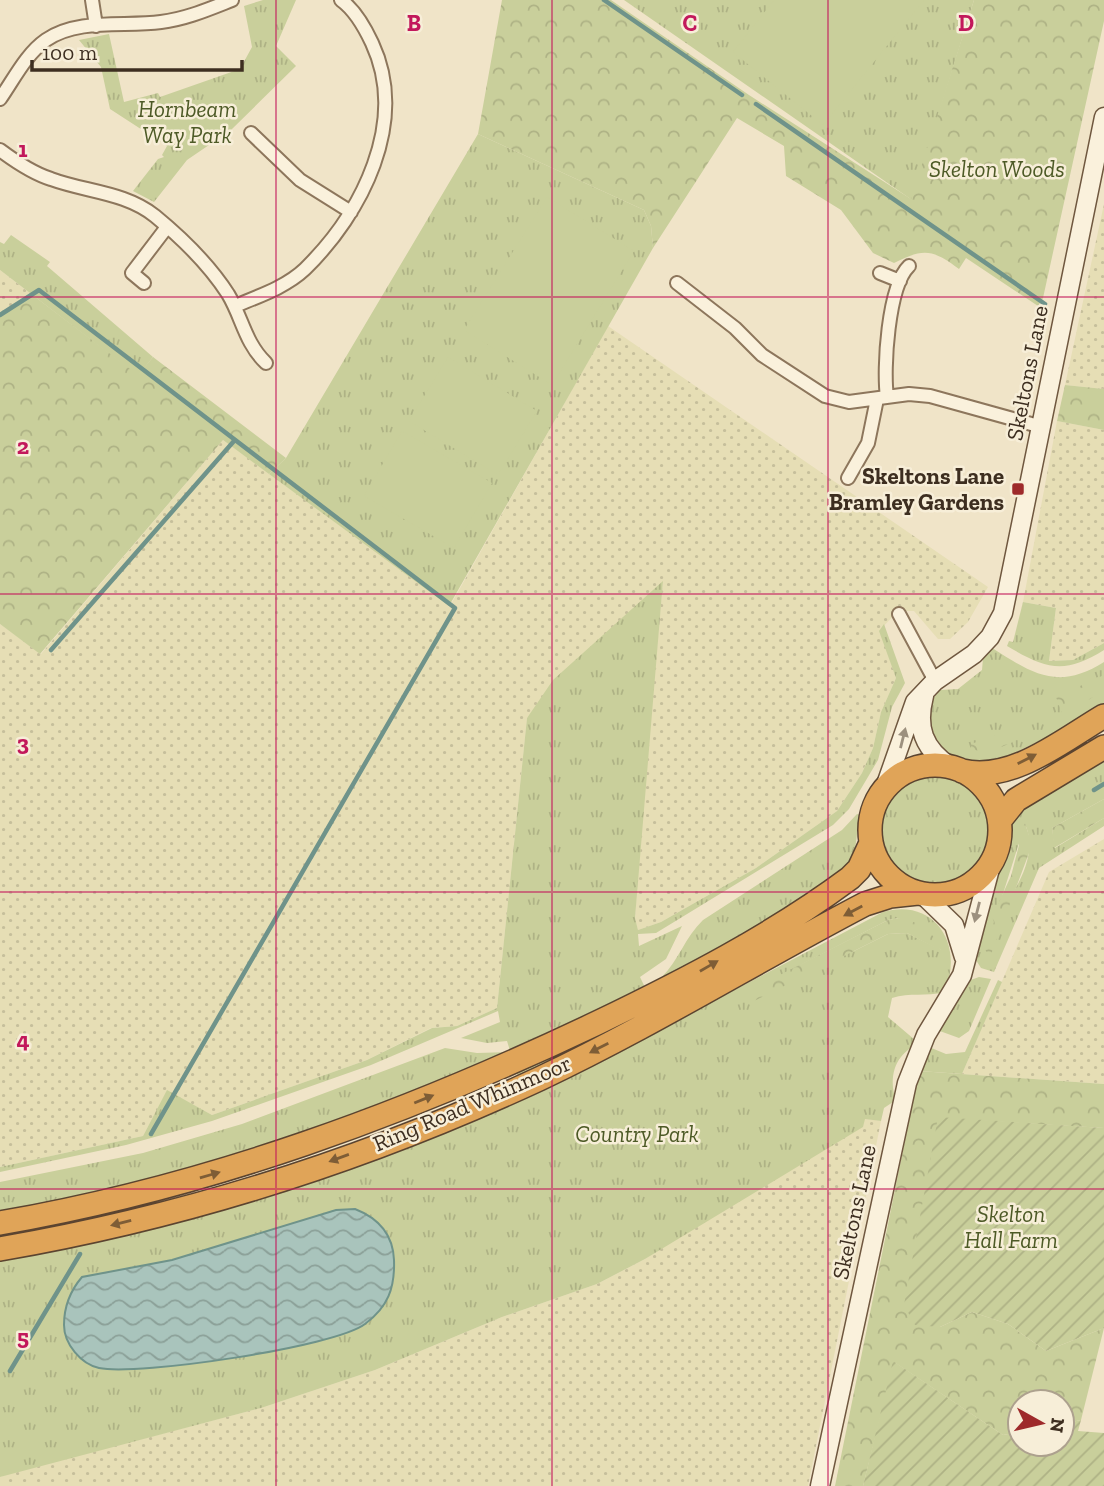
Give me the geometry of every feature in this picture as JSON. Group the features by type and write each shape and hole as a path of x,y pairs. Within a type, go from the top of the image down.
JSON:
{"highway":[{"path":"956,769 990,794 1000,820 998,848 990,865 968,887 937,896 920,894 889,877 876,858 871,843 872,814 884,790 908,771 922,766 956,769 979,775 1007,769 1104,716"},
{"path":"1000,820 1016,800 1104,747"},
{"name":"Ring Road Whinmoor","path":"0,1249 100,1228 254,1188 380,1143 539,1078 840,886 859,869 871,843"},
{"name":"Ring Road Whinmoor","path":"0,1223 135,1195 279,1153 369,1122 528,1055 654,1007 865,904 890,896 920,894"}],"street":[{"path":"92,0 96,26"},
{"path":"0,99 43,42 73,28 162,22 189,16 232,0"},
{"path":"235,306 291,281 324,248 351,212 372,171 384,98 374,48 346,1"},
{"name":"Skeltons Lane","path":"884,790 899,751 908,716 930,685 974,654 990,637 1003,613 1104,117"},
{"path":"251,133 300,180 351,212"},
{"path":"0,150 46,178 106,193 140,205 167,226 199,256 235,306 247,340 266,363"},
{"path":"144,282 132,273 167,226"},
{"path":"848,478 868,443 882,398 883,372 900,281 909,266"},
{"path":"880,273 900,281"},
{"path":"677,283 799,381 825,396 849,402 909,394 953,400 988,414 1042,427"},
{"path":"899,614 930,685 920,719 923,737 931,752 956,769"},
{"name":"Skeltons Lane","path":"820,1486 907,1083 926,1035 957,985 990,865"},
{"path":"920,894 936,905 954,925 965,960"}],"shaded area":[{"path":"1104,204 1104,389 1065,385"},
{"path":"0,270 30,293 0,315"},
{"path":"608,326 988,587 968,622 950,639 938,639 914,611 898,611 880,630 896,678 881,712 873,748 862,773 837,811 756,868 661,922 638,930 635,919 641,822 663,582 527,718 497,1008 457,1026 431,1028 367,1060 212,1115 167,1091 143,1136 0,1167 0,624 41,654 223,440 450,606"},
{"path":"1057,421 1104,430 1104,643 1073,660 1049,661 1056,608 1023,602"},
{"path":"1104,839 1104,1084 962,1074 1049,872"},
{"path":"857,1117 881,1121 808,1486 0,1486 0,1477 11,1473 261,1408 375,1370 502,1317 597,1284 645,1259"}],"green space":[{"name":"Hornbeam Way Park","path":"263,0 296,0 276,46 296,66 231,130 187,160 154,202 133,191 158,159 164,157 162,155 167,146 110,109 101,67 79,40 109,34 124,102 158,93 160,97 240,69 252,47 244,6"},
{"name":"Skelton Woods","path":"502,0 611,0 749,95 911,199 974,0 1104,0 1104,21 1043,298 1038,306 966,258 959,269 934,254 921,253 894,263 873,253 841,210 786,176 784,146 737,118 653,248 651,226 644,210 478,134"},
{"path":"624,0 974,0 912,200"},
{"path":"774,0 924,0 823,125 733,52"},
{"path":"478,134 644,210 651,226 653,248 449,606 269,474 286,458"},
{"path":"547,197 634,251 552,385 464,330"},
{"path":"11,235 50,262 47,266 153,357 138,376 0,270 0,242 4,244"},
{"path":"30,293 138,375 153,357 286,458 269,474 223,440 40,654 0,624 0,315"},
{"path":"448,357 537,411 498,475 409,421"},
{"path":"1065,385 1104,389 1104,430 1057,421"},
{"path":"402,431 492,483 454,548 364,496"},
{"name":"Country Park","path":"663,581 635,918 638,930 661,922 756,868 837,811 862,773 873,748 881,712 896,678 879,631 884,624 905,683 892,707 878,760 849,809 833,825 656,933 638,934 639,946 682,926 666,959 640,977 664,1027 883,912 902,909 918,912 931,919 948,943 950,975 944,992 892,998 888,1017 915,1040 895,1067 893,1090 896,1100 884,1108 881,1121 865,1119 863,1127 645,1259 597,1284 502,1317 375,1370 261,1408 0,1477 0,1256 523,1093 507,1041 487,1043 461,1038 500,1022 498,1011 371,1065 212,1121 126,1145 0,1172 0,1167 143,1136 167,1090 212,1115 367,1060 432,1028 457,1026 497,1008 527,718 553,680","holes":["899,918 941,950 907,933 888,934 854,951 783,974 888,920"]},
{"path":"1023,602 1056,608 1049,661 1073,660 1104,643 1104,650 1077,663 1055,666 1033,660 1007,646 1009,641 1013,642"},
{"path":"992,648 1033,672 1046,676 1073,676 1104,662 1104,709 996,762 950,762 925,730 931,701 940,690 958,689 982,670 983,658"},
{"path":"1104,675 1104,690 1063,716 1056,697"},
{"path":"1008,731 1013,742 985,754 971,748 971,744"},
{"path":"1104,756 1104,799 1052,828 1055,848 1104,818 1104,826 1039,868 994,972 981,968 974,957 992,882 1006,852 1008,830 1021,808","holes":["1025,824 1029,837 1027,862 1022,875 994,922"]},
{"path":"935,774 956,778 975,790 987,809 991,830 987,851 975,870 956,882 935,886 914,882 895,870 883,851 879,830 883,809 895,790 914,778"},
{"path":"1104,799 1104,818 1054,848 1052,828"},
{"path":"857,814 860,815 852,857 834,882 662,981 661,978 703,920 842,830"},
{"path":"1025,823 1032,845 990,957 984,948 994,922 992,917 1011,876 1019,845 1017,841"},
{"path":"899,918 925,928 941,951 907,933 888,934 754,1001 746,992 888,920"},
{"path":"979,977 991,979 969,1031 959,1038 937,1030 968,981"},
{"path":"998,980 1002,982 962,1074 919,1071 929,1047 946,1054 965,1052"},
{"path":"445,1048 477,1053 510,1052 459,1076 214,1166 0,1216 0,1182 143,1153 242,1124"},
{"path":"919,1071 1104,1084 1104,1128 938,1118 940,1327 972,1312 1008,1324 1046,1351 1104,1328 1081,1420 1076,1421 1076,1388 1006,1388 1006,1434 1003,1435 894,1362 863,1486 835,1486"},
{"name":"Skelton Hall Farm","path":"938,1117 1104,1128 1104,1328 1046,1351 1008,1324 972,1312 940,1327 915,1325 904,1305"},
{"path":"893,1361 1006,1434 1006,1458 1076,1458 1076,1421 1081,1420 1078,1431 1104,1433 1104,1486 863,1486"}],"water":[{"path":"355,1209 371,1217 383,1228 391,1242 394,1270 385,1304 373,1318 347,1333 235,1358 153,1368 99,1368 80,1358 70,1346 65,1332 65,1312 71,1294 82,1277 172,1260 336,1210"}],"waterway":[{"path":"604,0 742,95"},
{"path":"756,104 1045,304"},
{"path":"0,315 39,290 455,608 151,1134"},
{"path":"51,650 234,441"},
{"path":"1094,790 1104,784"},
{"path":"10,1371 80,1254"}],"place":[{"name":"Skeltons Lane Bramley Gardens","path":"1018,489"}]}
